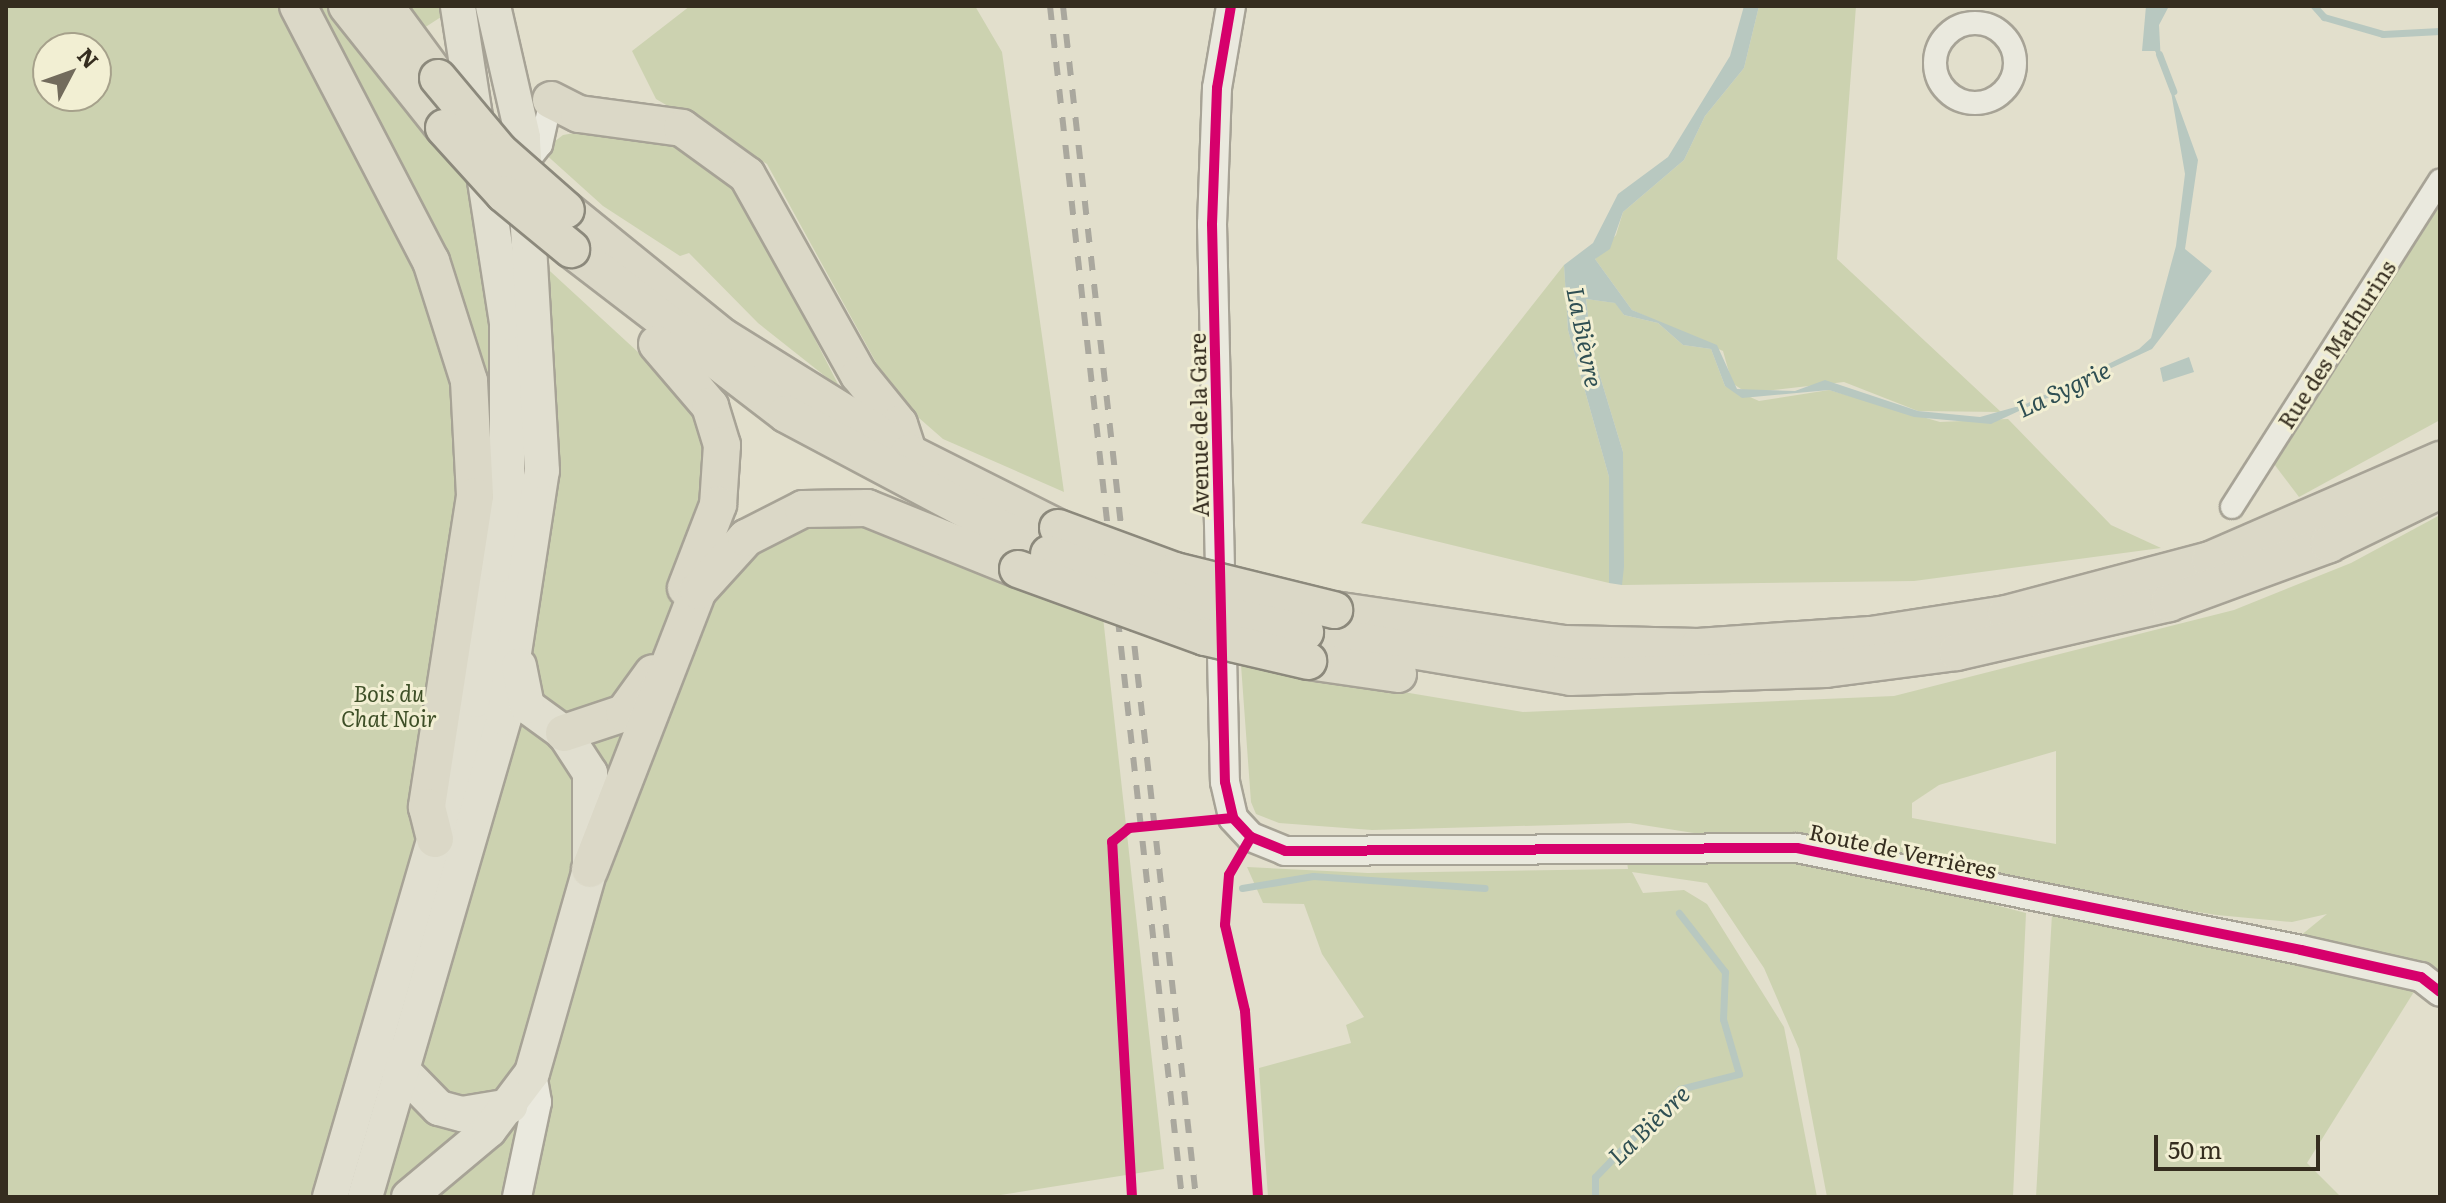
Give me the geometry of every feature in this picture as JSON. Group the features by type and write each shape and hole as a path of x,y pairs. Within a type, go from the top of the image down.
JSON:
{"highway":[{"path":"298,6 431,261 469,381 475,496 427,807 435,839"},
{"path":"347,6 444,128 504,194 640,308 786,414 1205,637 1307,647 1427,678 1459,662 1600,676 1826,669 1957,652 2169,603 2329,544 2440,490"},
{"path":"385,6 438,78 499,151 566,210 723,337 909,453 1042,550"},
{"path":"551,100 579,114 682,128 747,175 859,375 899,424 909,453"},
{"path":"564,733 605,724 646,691 723,484 722,445 710,406 646,334 640,308"},
{"path":"590,869 698,591 746,538 803,509 867,508 1042,550 1175,571 1334,610 1565,644 1698,647 1871,635 2006,614 2210,560 2440,460"}],"main road":[{"path":"330,1197 475,700 508,453 502,262 458,6"},
{"path":"495,11 551,100"},
{"path":"365,1197 516,658 542,471 526,164 495,11"},
{"path":"409,1197 510,1106 532,1073 590,869 595,792 582,755 564,733 527,706 516,658"},
{"path":"375,1041 439,1108 462,1114 510,1106"}],"street":[{"name":"Avenue de la Gare","path":"1231,6 1217,88 1212,224 1225,782 1233,818 1251,837"},
{"path":"526,164 541,145 551,100"},
{"name":"Rue des Mathurins","path":"2232,507 2440,181"},
{"name":"Route de Verrières","path":"1251,837 1285,851 1797,848 2301,950 2421,977 2440,992"},
{"path":"517,1197 537,1102 532,1073"}],"green space":[{"name":"Bois du Chat Noir","path":"6,6 458,6 424,28 477,204 701,410 711,498 753,543 806,518 861,516 1103,617 1164,1169 988,1197 6,1197"},
{"path":"690,6 975,6 1002,52 1064,492 943,439 895,397 767,164 656,99 632,51"},
{"path":"1759,6 1856,6 1837,259 2001,412 1918,411 1844,382 1747,393 1732,383 1723,351 1632,310 1595,259 1616,235 1623,212 1684,160 1705,116 1744,68"},
{"path":"598,129 675,140 740,193 840,388 758,323 689,253 680,256 603,206 542,151 563,135"},
{"path":"2440,201 2440,420 2299,497 2271,460"},
{"path":"1564,265 1568,330 1609,477 1609,583 1361,523"},
{"path":"1586,299 1616,303 1624,315 1658,323 1683,345 1711,349 1725,386 1759,401 1829,390 1940,422 2008,419 2111,525 2161,548 1914,581 1622,585 1623,452 1592,350"},
{"path":"2440,515 2440,974 2422,979 2307,1163 2341,1197 2036,1197 2052,914 2278,954 2327,914 2292,922 2217,915 1630,823 1372,830 1279,823 1256,814 1251,802 1241,665 1523,712 1894,696 2234,610 2351,563","holes":["2056,751 2056,844 1912,818 1912,803 1939,785"]},
{"path":"1799,854 2026,913 2013,1197 1827,1197 1799,1049 1764,968 1707,883 1632,872 1643,893 1684,890 1707,904 1784,1027 1817,1197 1268,1197 1259,1068 1351,1043 1346,1025 1364,1017 1322,954 1304,904 1263,903 1247,867 1368,873 1628,869 1626,855"}],"water":[{"path":"1744,6 1759,6 1744,68 1705,116 1684,160 1623,212 1610,249 1595,259 1632,310 1717,345 1737,389 1795,391 1825,380 1918,411 1980,417 2026,404 2139,349 2151,338 2176,246 2185,174 2169,80 2198,160 2185,249 2212,271 2152,349 1991,424 1914,417 1829,390 1742,398 1725,386 1711,349 1683,345 1658,323 1624,315 1615,303 1586,299 1592,350 1623,452 1624,567 1622,585 1609,583 1609,477 1568,330 1564,265 1593,243 1618,194 1668,157 1730,56"},
{"path":"2146,6 2169,6 2159,25 2161,63 2155,51 2142,51"},
{"path":"2189,357 2194,372 2163,382 2160,368"}],"waterway":[{"name":"La Sygrie","path":"2314,6 2324,17 2383,34 2440,31"},
{"name":"La Sygrie","path":"2159,54 2173,91"},
{"path":"1242,888 1313,876 1485,888"},
{"name":"La Bièvre","path":"1595,1197 1595,1177 1680,1089 1739,1074 1723,1019 1725,972 1679,913"}],"railway":[{"path":"1050,6 1182,1197"},
{"path":"1063,6 1196,1197"}],"cycle path":[{"path":"1231,6 1217,88 1212,224 1225,782 1233,818 1251,837 1285,851 1797,848 2301,950 2421,977 2440,992"},
{"path":"1132,1197 1112,842 1129,828 1233,818"},
{"path":"1251,837 1229,875 1225,925 1245,1011 1258,1197"}]}
